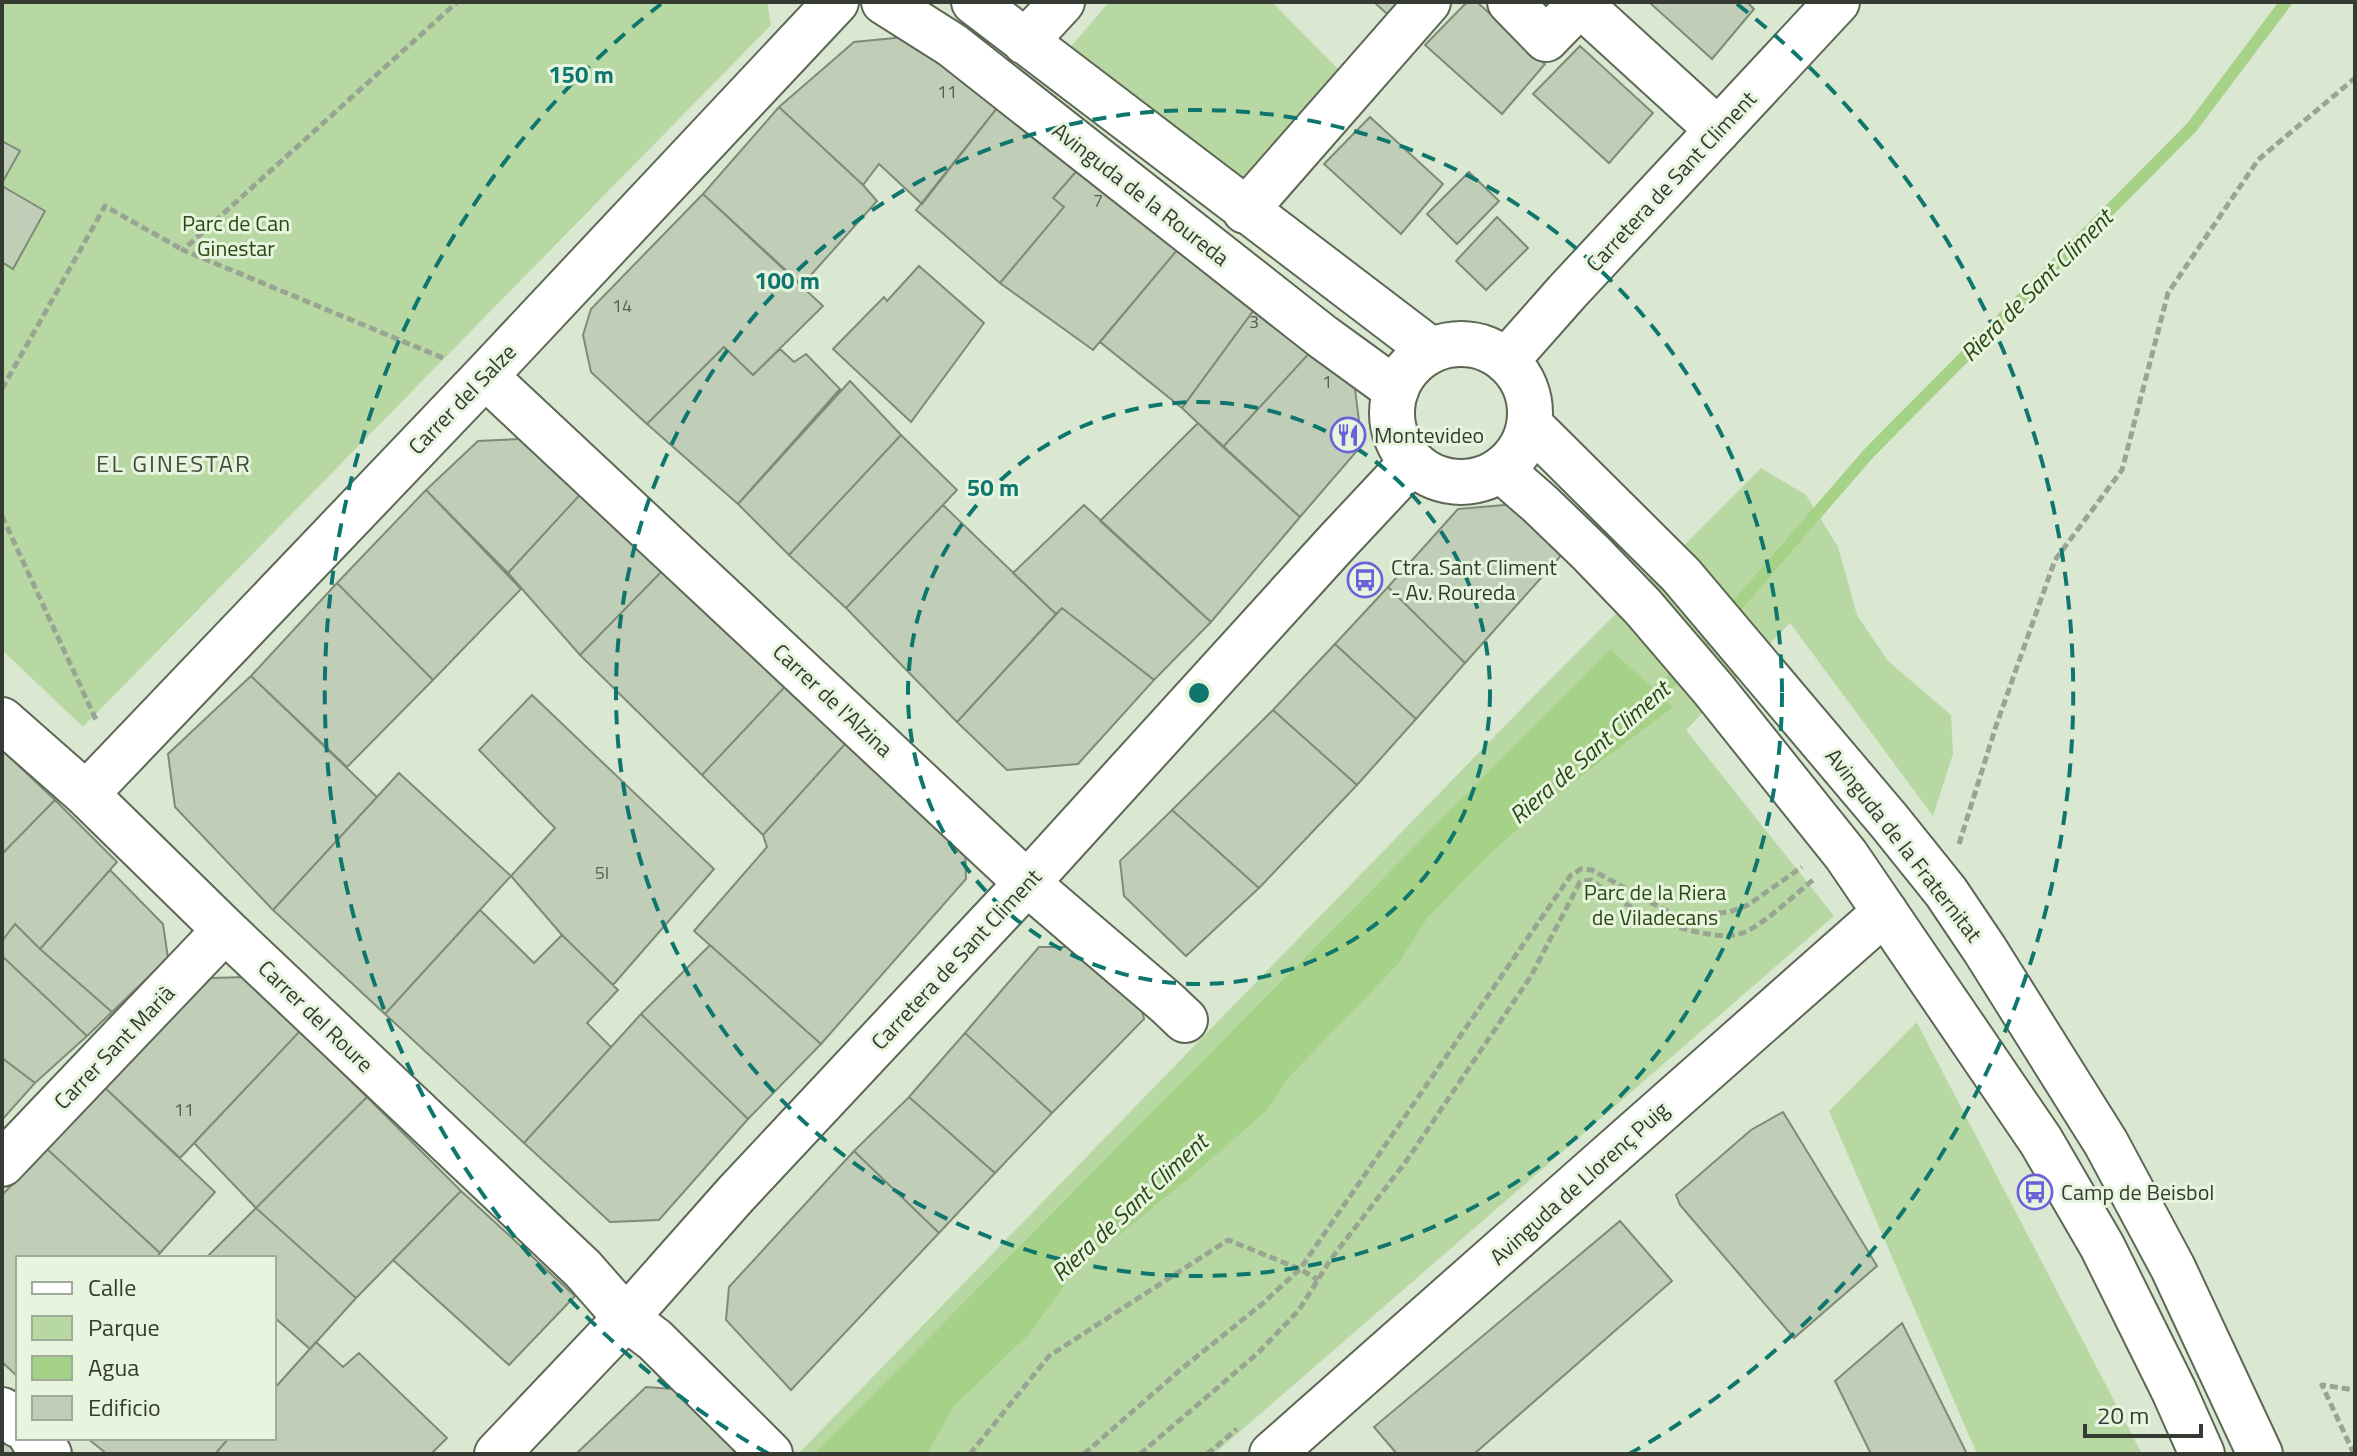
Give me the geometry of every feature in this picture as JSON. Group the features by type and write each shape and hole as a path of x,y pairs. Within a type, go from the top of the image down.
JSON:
{"street":[{"name":"Carrer del Salze","path":"86,794 836,2"},
{"name":"Avinguda de la Roureda","path":"884,2 952,45 1323,337 1396,390"},
{"path":"974,2 1431,350"},
{"path":"1025,42 1062,2"},
{"path":"1245,211 1428,2"},
{"path":"1510,2 1546,39 1580,3 1718,130"},
{"name":"Carretera de Sant Climent","path":"1506,361 1837,2"},
{"path":"1450,344 1470,344 1490,350 1518,374 1526,390 1530,425 1520,450 1501,470 1483,480 1454,483 1427,474 1412,462 1400,446 1393,428 1391,409 1396,390 1412,364 1431,350 1450,344"},
{"name":"Carrer de l'Alzina","path":"485,376 1027,883 1185,1020"},
{"name":"Avinguda de la Fraternitat","path":"1530,425 1681,575 1946,892 2106,1143 2173,1268 2260,1454"},
{"name":"Carretera de Sant Climent","path":"497,1454 626,1318 735,1195 1027,883 1412,462"},
{"path":"1501,470 1591,553 1643,607 1846,855 2049,1154 2102,1246 2202,1454"},
{"name":"Carrer del Roure","path":"2,720 86,794 583,1269 626,1318 655,1340 770,1454"},
{"name":"Avinguda de Llorenç Puig","path":"1272,1454 1885,912"},
{"name":"Carrer Sant Marià","path":"2,1164 225,930"},
{"path":"34,1440 49,1454"}],"path":[{"path":"183,250 457,2"},
{"path":"1946,892 1964,824 2055,560 2122,470 2168,293 2258,160 2355,78"},
{"path":"2,389 105,206 183,250 485,376"},
{"path":"2,516 115,762"},
{"path":"1084,1454 1300,1269 1571,875 1581,869 1592,870 1678,917 1729,912 1748,905 1806,864"},
{"path":"1140,1454 1258,1353 1299,1310 1407,1160 1531,976 1580,882 1591,880 1649,918 1684,930 1736,936 1749,931 1818,877"},
{"path":"970,1454 1049,1356 1228,1240 1300,1269 1318,1280"},
{"path":"2354,1454 2322,1385 2355,1390"}],"green space":[{"name":"Parc de Can Ginestar","path":"2,2 767,2 771,25 83,727 2,650"},
{"path":"1109,2 1272,2 1339,70 1242,186 1063,56"},
{"name":"Parc de la Riera de Viladecans","path":"1761,468 1806,495 1838,547 1857,615 1888,661 1951,715 1953,754 1933,816 1790,623 1686,730 1834,916 1214,1454 798,1454 1528,702"},
{"path":"1917,1022 2142,1454 1977,1454 1829,1111"}],"water":[{"path":"1610,649 1673,707 1555,796 1492,852 1428,917 1398,964 1289,1077 1267,1110 1076,1270 1030,1333 954,1406 927,1454 814,1454"}],"building":[{"path":"1374,2 1414,2 1397,23"},
{"path":"1467,2 1477,2 1545,64 1502,114 1425,45"},
{"path":"1649,2 1747,2 1754,9 1712,59"},
{"path":"905,37 1001,103 922,204 879,164 863,185 779,107 854,42"},
{"path":"1580,46 1653,113 1609,163 1533,94"},
{"path":"1001,103 1081,166 1053,198 1064,207 1000,283 916,210"},
{"path":"779,107 877,201 802,285 703,194"},
{"path":"1370,117 1443,184 1401,234 1324,164"},
{"path":"2,141 20,151 2,183"},
{"path":"1081,166 1183,243 1093,350 1000,283 1064,207 1053,198"},
{"path":"1469,172 1499,201 1457,244 1427,214"},
{"path":"2,186 45,211 13,269 2,262"},
{"path":"703,194 823,306 753,375 724,347 647,424 591,372 583,335 591,309"},
{"path":"1497,217 1528,248 1486,290 1456,261"},
{"path":"1183,243 1259,303 1182,408 1100,342"},
{"path":"919,266 984,323 911,422 833,349 884,297 887,301"},
{"path":"1259,303 1314,348 1223,447 1182,408"},
{"path":"724,347 753,375 780,349 794,362 806,354 840,389 738,504 647,424"},
{"path":"1314,348 1354,381 1362,445 1300,517 1223,447"},
{"path":"850,381 901,435 789,555 738,504"},
{"path":"1198,423 1300,517 1211,622 1100,521"},
{"path":"901,435 957,490 846,608 789,555"},
{"path":"542,438 588,486 508,573 426,490 478,441"},
{"path":"588,486 669,564 580,655 508,573"},
{"path":"426,490 521,589 433,680 337,583"},
{"path":"1516,504 1565,551 1465,663 1388,587 1458,509"},
{"path":"943,505 1056,614 957,722 846,608"},
{"path":"1084,505 1211,622 1154,680 1062,608 1056,614 1013,573"},
{"path":"669,564 794,677 702,775 580,655"},
{"path":"337,583 433,680 347,767 251,676"},
{"path":"1388,587 1465,663 1416,719 1335,644"},
{"path":"1062,608 1154,680 1078,764 1007,770 957,722"},
{"path":"1335,644 1416,719 1357,785 1273,710"},
{"path":"251,676 377,797 273,910 175,807 168,754"},
{"path":"794,677 854,734 763,835 702,775"},
{"path":"532,695 714,869 613,985 562,935 511,876 555,828 479,750"},
{"path":"1273,710 1357,785 1259,888 1172,810"},
{"path":"854,734 965,835 966,879 821,1044 694,931 767,847 763,835"},
{"path":"2,750 55,800 2,854"},
{"path":"399,773 511,876 385,1014 273,910"},
{"path":"55,800 117,862 40,949 15,924 2,941 2,854"},
{"path":"1172,810 1259,888 1186,956 1124,896 1120,861"},
{"path":"110,870 163,924 168,958 112,1012 40,949"},
{"path":"480,910 534,963 562,935 618,990 587,1023 611,1047 524,1143 385,1014"},
{"path":"15,924 112,1012 87,1036 2,956 2,941"},
{"path":"710,945 821,1044 748,1119 641,1014"},
{"path":"1039,947 1083,947 1140,1001 1144,1019 1052,1113 965,1033"},
{"path":"2,956 87,1036 35,1083 2,1058"},
{"path":"246,977 300,1031 180,1158 103,1086 211,978"},
{"path":"641,1014 748,1119 659,1220 610,1222 524,1143"},
{"path":"300,1031 367,1097 256,1208 194,1143"},
{"path":"965,1033 1052,1113 995,1173 909,1097"},
{"path":"2,1058 35,1083 2,1120"},
{"path":"103,1086 215,1192 160,1253 47,1149"},
{"path":"367,1097 461,1191 356,1298 256,1208"},
{"path":"909,1097 995,1173 939,1233 854,1151"},
{"path":"1783,1112 1877,1266 1794,1338 1680,1205 1676,1195 1751,1130"},
{"path":"47,1149 160,1253 158,1256 16,1256 16,1375 2,1362 2,1195"},
{"path":"854,1151 939,1233 791,1390 726,1320 729,1287"},
{"path":"461,1191 575,1296 509,1365 393,1260"},
{"path":"256,1208 356,1298 310,1349 276,1319 276,1256 208,1256"},
{"path":"1620,1221 1672,1281 1474,1454 1397,1454 1374,1427"},
{"path":"1902,1323 1967,1454 1871,1454 1835,1381"},
{"path":"316,1342 343,1367 359,1353 447,1438 431,1454 215,1454 227,1440 276,1440 276,1387"},
{"path":"646,1387 674,1389 738,1453 576,1454"},
{"path":"2,1439 18,1454 2,1454"},
{"path":"90,1440 227,1440 215,1454 107,1454"}],"waterway":[{"name":"Riera de Sant Climent","path":"1695,654 1869,453 2192,127 2286,2"},
{"name":"Riera de Sant Climent","path":"1650,705 1683,667"}],"place":[{"name":"Montevideo","path":"1348,435"},
{"name":"Ctra. Sant Climent - Av. Roureda","path":"1365,580"},
{"name":"Camp de Beisbol","path":"2035,1192"}],"district":[{"name":"EL GINESTAR","path":"174,463"}]}
